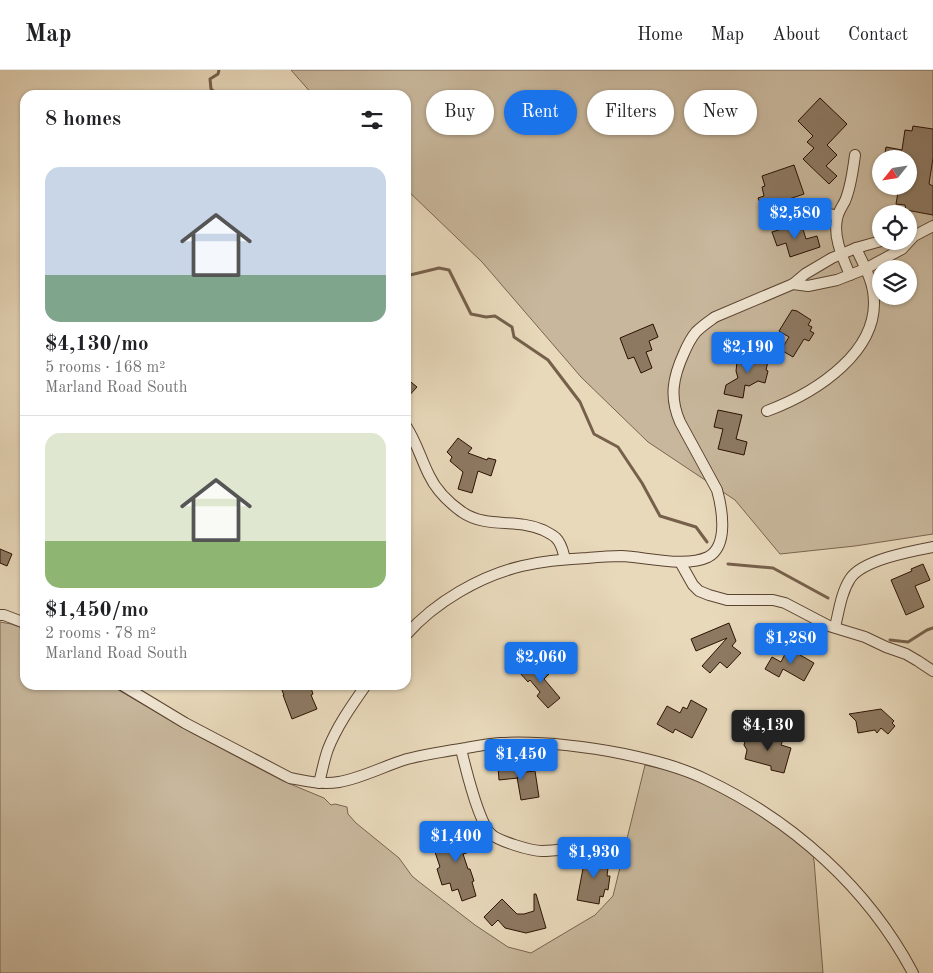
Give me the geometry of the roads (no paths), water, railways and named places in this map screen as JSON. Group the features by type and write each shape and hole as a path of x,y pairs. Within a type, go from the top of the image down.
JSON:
{"street":[{"path":"850,275 841,254 836,234 837,216 848,191 854,170 855,155"},
{"path":"809,208 837,216"},
{"path":"917,233 933,226"},
{"path":"411,629 433,609 453,596 502,572 523,566 565,559 621,556 680,562 693,561 710,556 715,551 722,533 721,502 717,490 680,422 676,412 673,392 679,365 695,334 704,324 721,314 793,284 805,274 841,254 872,244"},
{"path":"768,412 821,384 845,364 859,348 874,316 871,281 856,248"},
{"path":"793,284 808,286 837,280 865,269 900,250"},
{"path":"411,436 434,484 445,498 462,512 480,520 499,523 519,523 536,527 556,538 562,547 565,559"},
{"path":"835,627 845,591 853,575 862,568 891,557 933,547"},
{"path":"680,562 693,585 699,591 727,600 773,600 785,603 818,621 865,637 906,654 933,671"},
{"path":"0,616 4,615 20,621"},
{"path":"130,690 185,723 290,778 306,782 338,782 407,759 499,743 560,744 600,749 655,761 705,779 738,796 773,818 820,855 858,893 872,910 913,973"},
{"path":"319,783 333,736 363,690"},
{"path":"461,749 482,817 486,828 491,834 498,839 540,851 566,849"}],"waterway":[{"path":"212,90 210,79 218,74 219,70"},
{"path":"411,275 439,268 449,270 471,314 486,317 495,316 512,327 514,337 548,360 580,402 594,434 618,447 642,483 660,516 696,527 707,542"},
{"path":"728,564 773,568 828,598"},
{"path":"890,640 908,642 933,628"}]}
